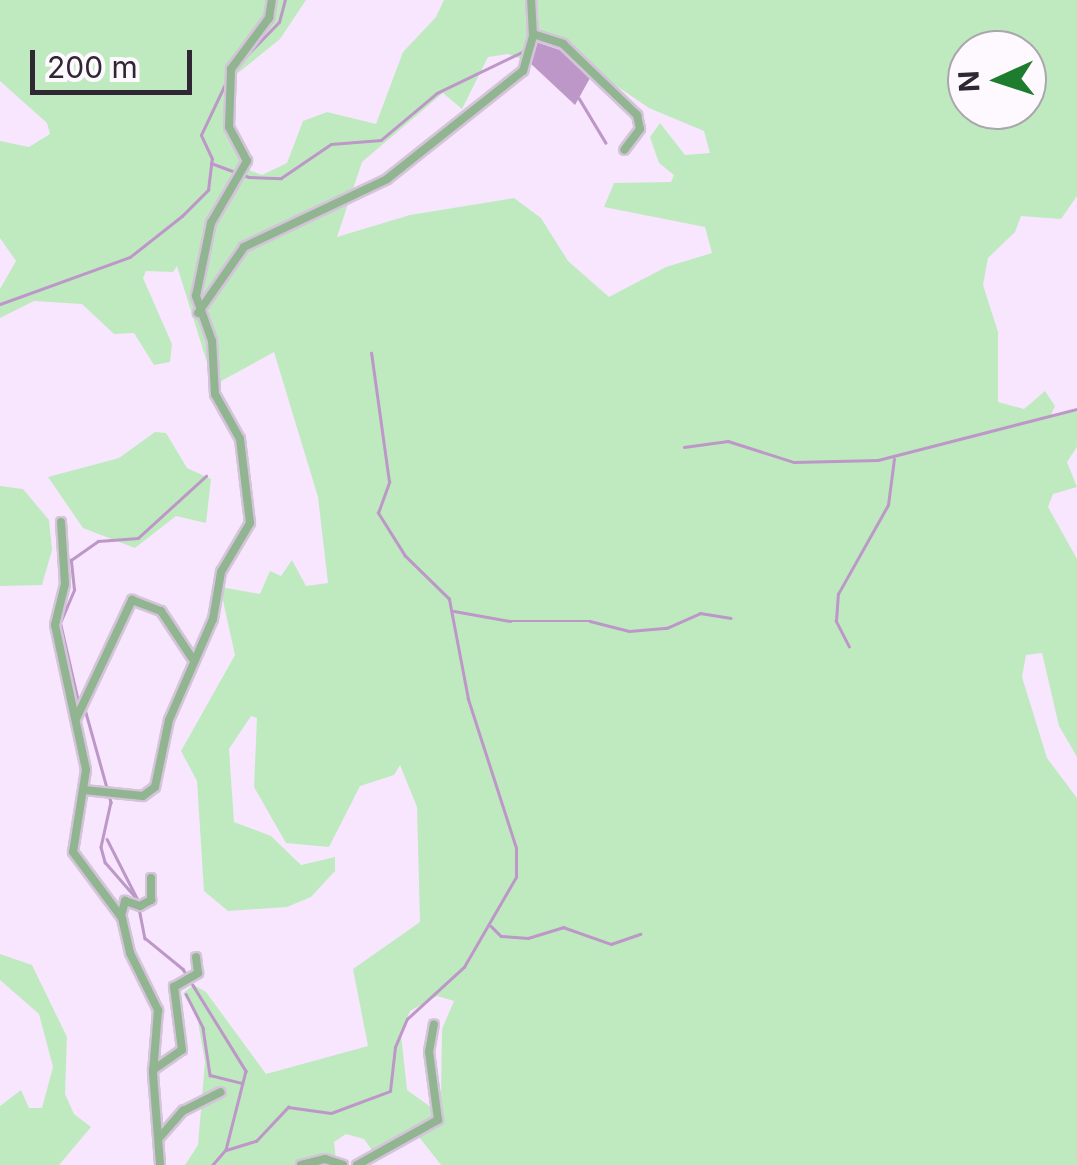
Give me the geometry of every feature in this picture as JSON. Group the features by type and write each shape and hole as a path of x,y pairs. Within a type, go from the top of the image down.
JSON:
{"street":[{"path":"84,790 152,792 164,766 168,720 213,619 221,572 251,516 240,438 215,394 212,340 198,313 208,232 248,161 229,121 231,69 266,23 272,0"},
{"path":"198,313 244,247 387,179 480,112 527,67 533,34 530,0"},
{"path":"533,34 563,44 637,115 640,129 624,150"},
{"path":"60,522 65,584 55,625 76,718 84,790 74,858 104,886 121,916 130,953 158,1010 153,1070 160,1165"},
{"path":"76,718 132,600 160,611 192,659"},
{"path":"121,916 125,901 140,906 151,900 151,878"},
{"path":"153,1070 182,1050 174,990 198,973 196,957"},
{"path":"357,1165 438,1120 429,1052 434,1024"},
{"path":"160,1137 183,1110 221,1092"},
{"path":"301,1165 325,1159 343,1165"}],"green space":[{"path":"0,0 306,0 280,39 233,77 231,140 243,168 262,175 287,163 303,121 327,112 376,124 403,52 436,17 444,0 1077,0 1077,196 1061,219 1021,216 1015,232 988,258 983,285 998,332 998,402 1024,409 1045,391 1055,406 1051,415 1077,411 1077,447 1067,462 1077,487 1053,494 1048,507 1077,559 1077,757 1059,726 1042,653 1026,655 1022,677 1047,758 1077,798 1077,1165 441,1165 416,1133 374,1153 364,1139 346,1134 334,1142 336,1161 345,1165 185,1165 198,1145 205,1062 197,1016 183,993 194,985 206,992 266,1074 368,1046 353,969 420,922 417,807 400,765 394,775 360,786 329,847 286,843 254,787 257,718 251,716 229,749 234,822 271,836 301,865 335,857 335,871 311,897 287,907 228,911 204,891 197,781 181,751 235,655 220,587 260,594 270,571 281,576 292,560 306,586 328,583 318,497 274,352 214,385 177,266 173,272 146,271 143,278 172,344 170,362 154,365 134,333 114,334 82,304 34,301 0,318 0,289 16,261 0,238 0,141 29,147 50,134 47,123 0,81","holes":["537,32 649,108 704,131 710,153 685,155 660,123 650,137 659,163 674,175 671,182 614,183 604,207 705,227 712,253 666,267 609,297 568,261 541,218 514,198 410,215 337,237 362,162 443,93 462,109 488,57 508,54 529,62","437,996 454,1001 442,1029 441,1101 435,1110 407,1090 401,1034 410,1011"]},
{"path":"155,432 166,433 187,468 211,479 206,523 176,516 135,548 83,528 48,477 119,458"},
{"path":"0,486 23,489 49,520 52,550 42,585 0,586"},
{"path":"0,954 32,965 67,1037 65,1094 74,1114 91,1127 59,1165 0,1165 0,1106 21,1090 29,1108 42,1108 53,1067 39,1014 0,980"}],"shaded area":[{"path":"533,41 566,52 590,78 575,105 529,62"}],"waterway":[{"path":"244,58 279,22 285,0"},
{"path":"211,163 249,177 281,178 331,144 381,140 437,93 524,51"},
{"path":"0,304 130,257 182,216 208,190 212,159 201,135 227,80"},
{"path":"579,98 606,143"},
{"path":"226,1150 256,1141 288,1107 331,1113 390,1091 395,1047 407,1019 464,967 516,877 516,848 468,699 449,599 405,556 378,513 389,482 371,353"},
{"path":"684,447 728,441 794,462 878,460 1077,409"},
{"path":"849,647 836,621 838,594 888,505 894,459"},
{"path":"79,706 60,623 74,590 71,560 98,541 138,538 206,476"},
{"path":"454,611 510,621 590,621 629,631 667,628 700,613 731,618"},
{"path":"85,709 111,802 101,847 105,862 138,900"},
{"path":"107,839 138,900"},
{"path":"139,908 145,938 183,969 246,1071 226,1150 213,1165"},
{"path":"491,926 501,936 528,938 563,927 611,944 640,934"},
{"path":"186,994 203,1028 210,1075 242,1083"}]}
